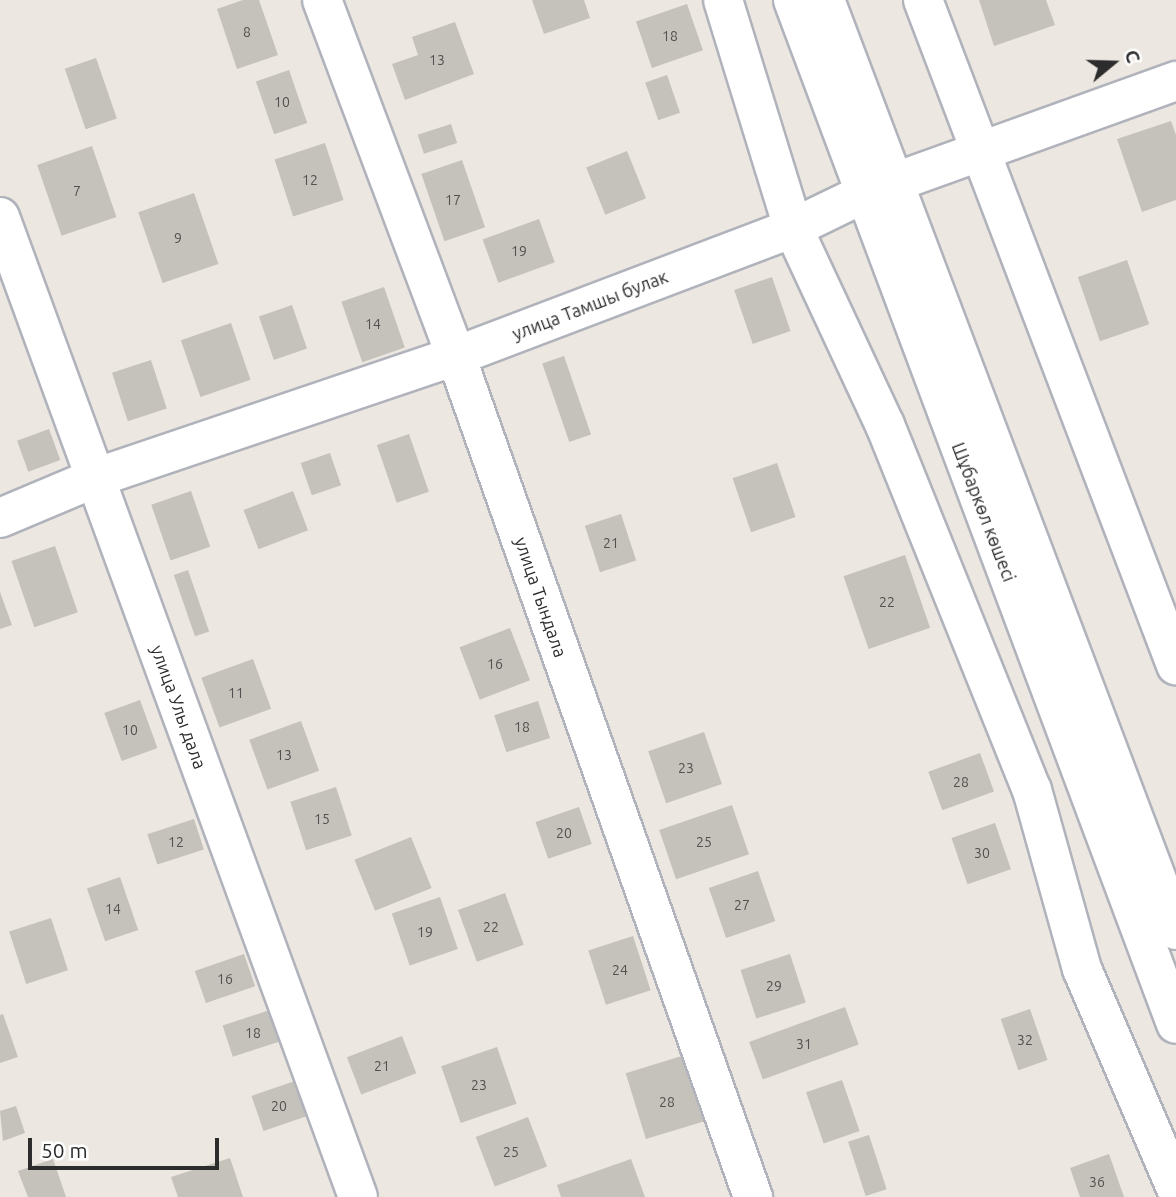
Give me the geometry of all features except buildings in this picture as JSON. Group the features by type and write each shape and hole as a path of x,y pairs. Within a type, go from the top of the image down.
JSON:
{"street":[{"name":"улица Тындала","path":"322,0 456,356 752,1197"},
{"path":"723,0 793,228 886,425 1027,777 1082,969 1176,1188"},
{"name":"Шұбаркөл көшесі","path":"793,0 879,188 1176,930"},
{"name":"Шұбаркөл көшесі","path":"825,0 879,188 1176,1024"},
{"path":"923,0 979,154 1176,665"},
{"name":"улица Тамшы булак","path":"0,518 95,478 456,356 793,228 879,188 1176,81"},
{"name":"улица Улы дала","path":"0,217 358,1197"}]}
